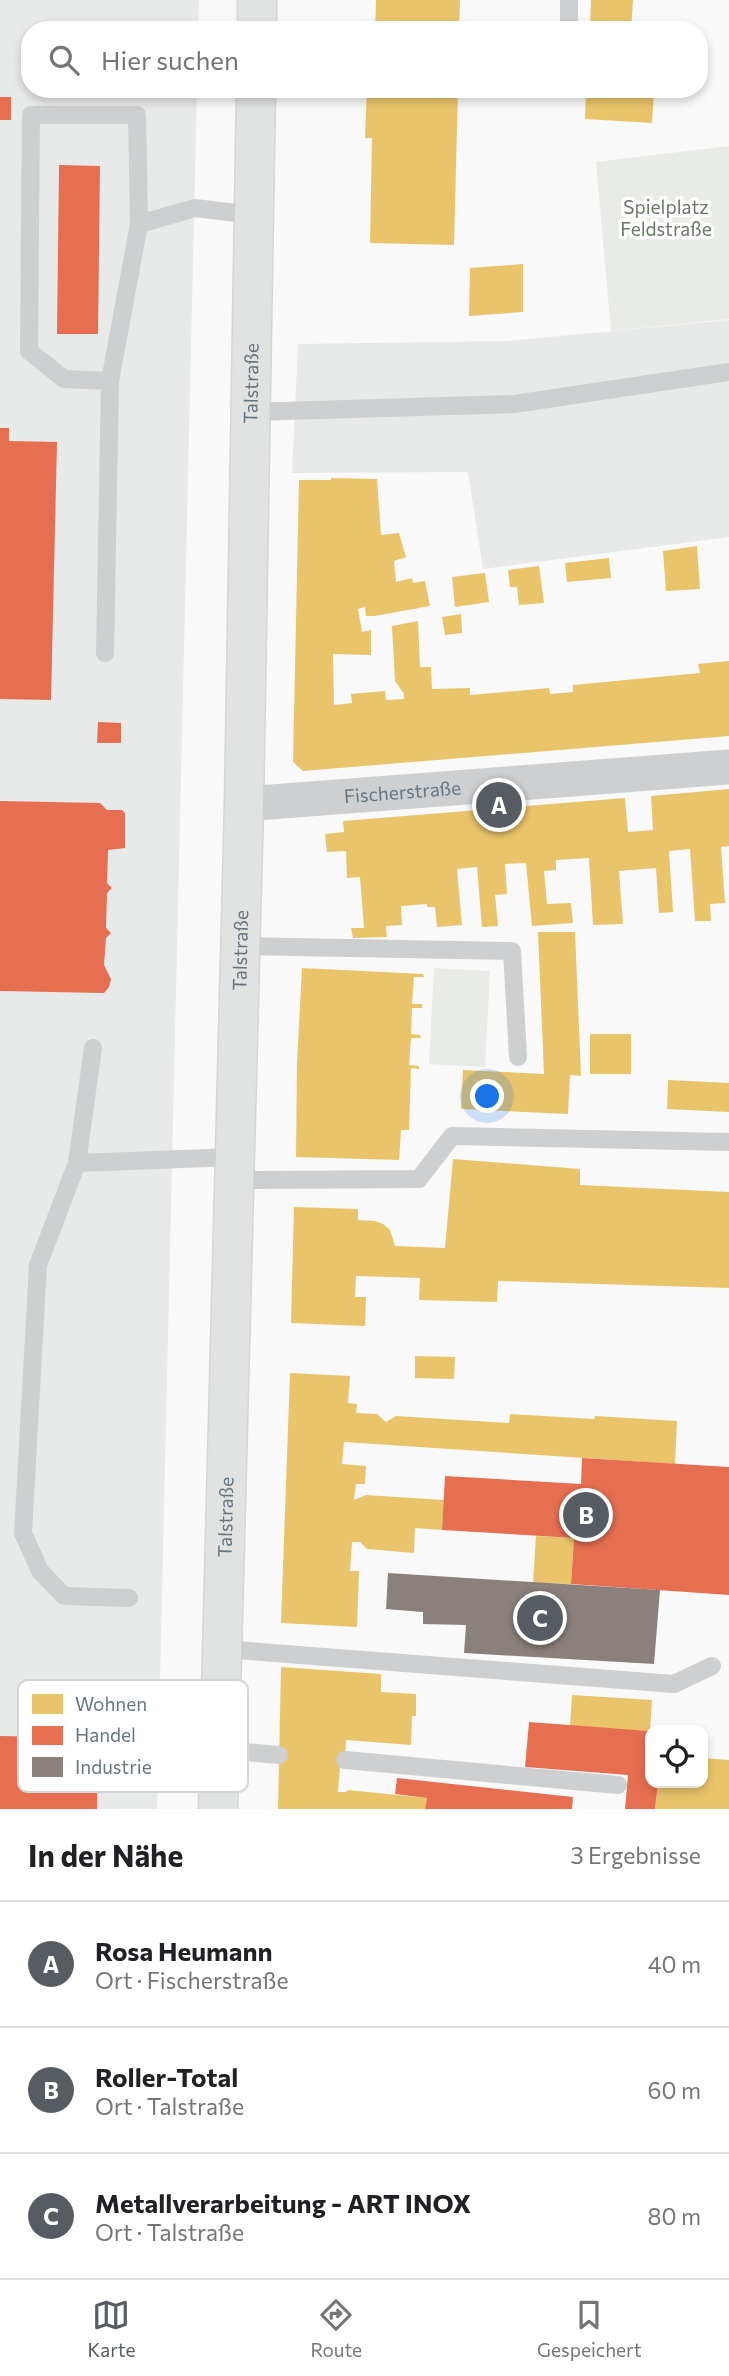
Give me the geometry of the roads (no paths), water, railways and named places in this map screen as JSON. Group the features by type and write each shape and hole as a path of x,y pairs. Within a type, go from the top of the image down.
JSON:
{"main road":[{"path":"257,0 257,21"},
{"name":"Talstraße","path":"222,1680 244,804 256,98"}],"street":[{"name":"Fischerstraße","path":"244,804 729,767"}],"lane":[{"path":"569,0 569,21"},
{"path":"105,653 110,381 139,224 137,115 31,115 29,351 64,379 110,381"},
{"path":"139,224 195,208 253,215"},
{"path":"250,412 514,404 729,372"},
{"path":"239,946 512,951 518,1057"},
{"path":"93,1048 77,1163 38,1265 23,1533 40,1571 64,1596 130,1598"},
{"path":"77,1163 234,1168 419,1179 452,1136 729,1142"},
{"path":"223,1649 674,1685 712,1666"},
{"path":"248,1752 279,1755"},
{"path":"345,1760 618,1784"}],"place":[{"name":"Rosa Heumann","path":"499,805"},
{"name":"Roller-Total","path":"586,1515"},
{"name":"Metallverarbeitung - ART INOX","path":"540,1618"}],"park label":[{"name":"Spielplatz Feldstraße","path":"666,218"}]}
